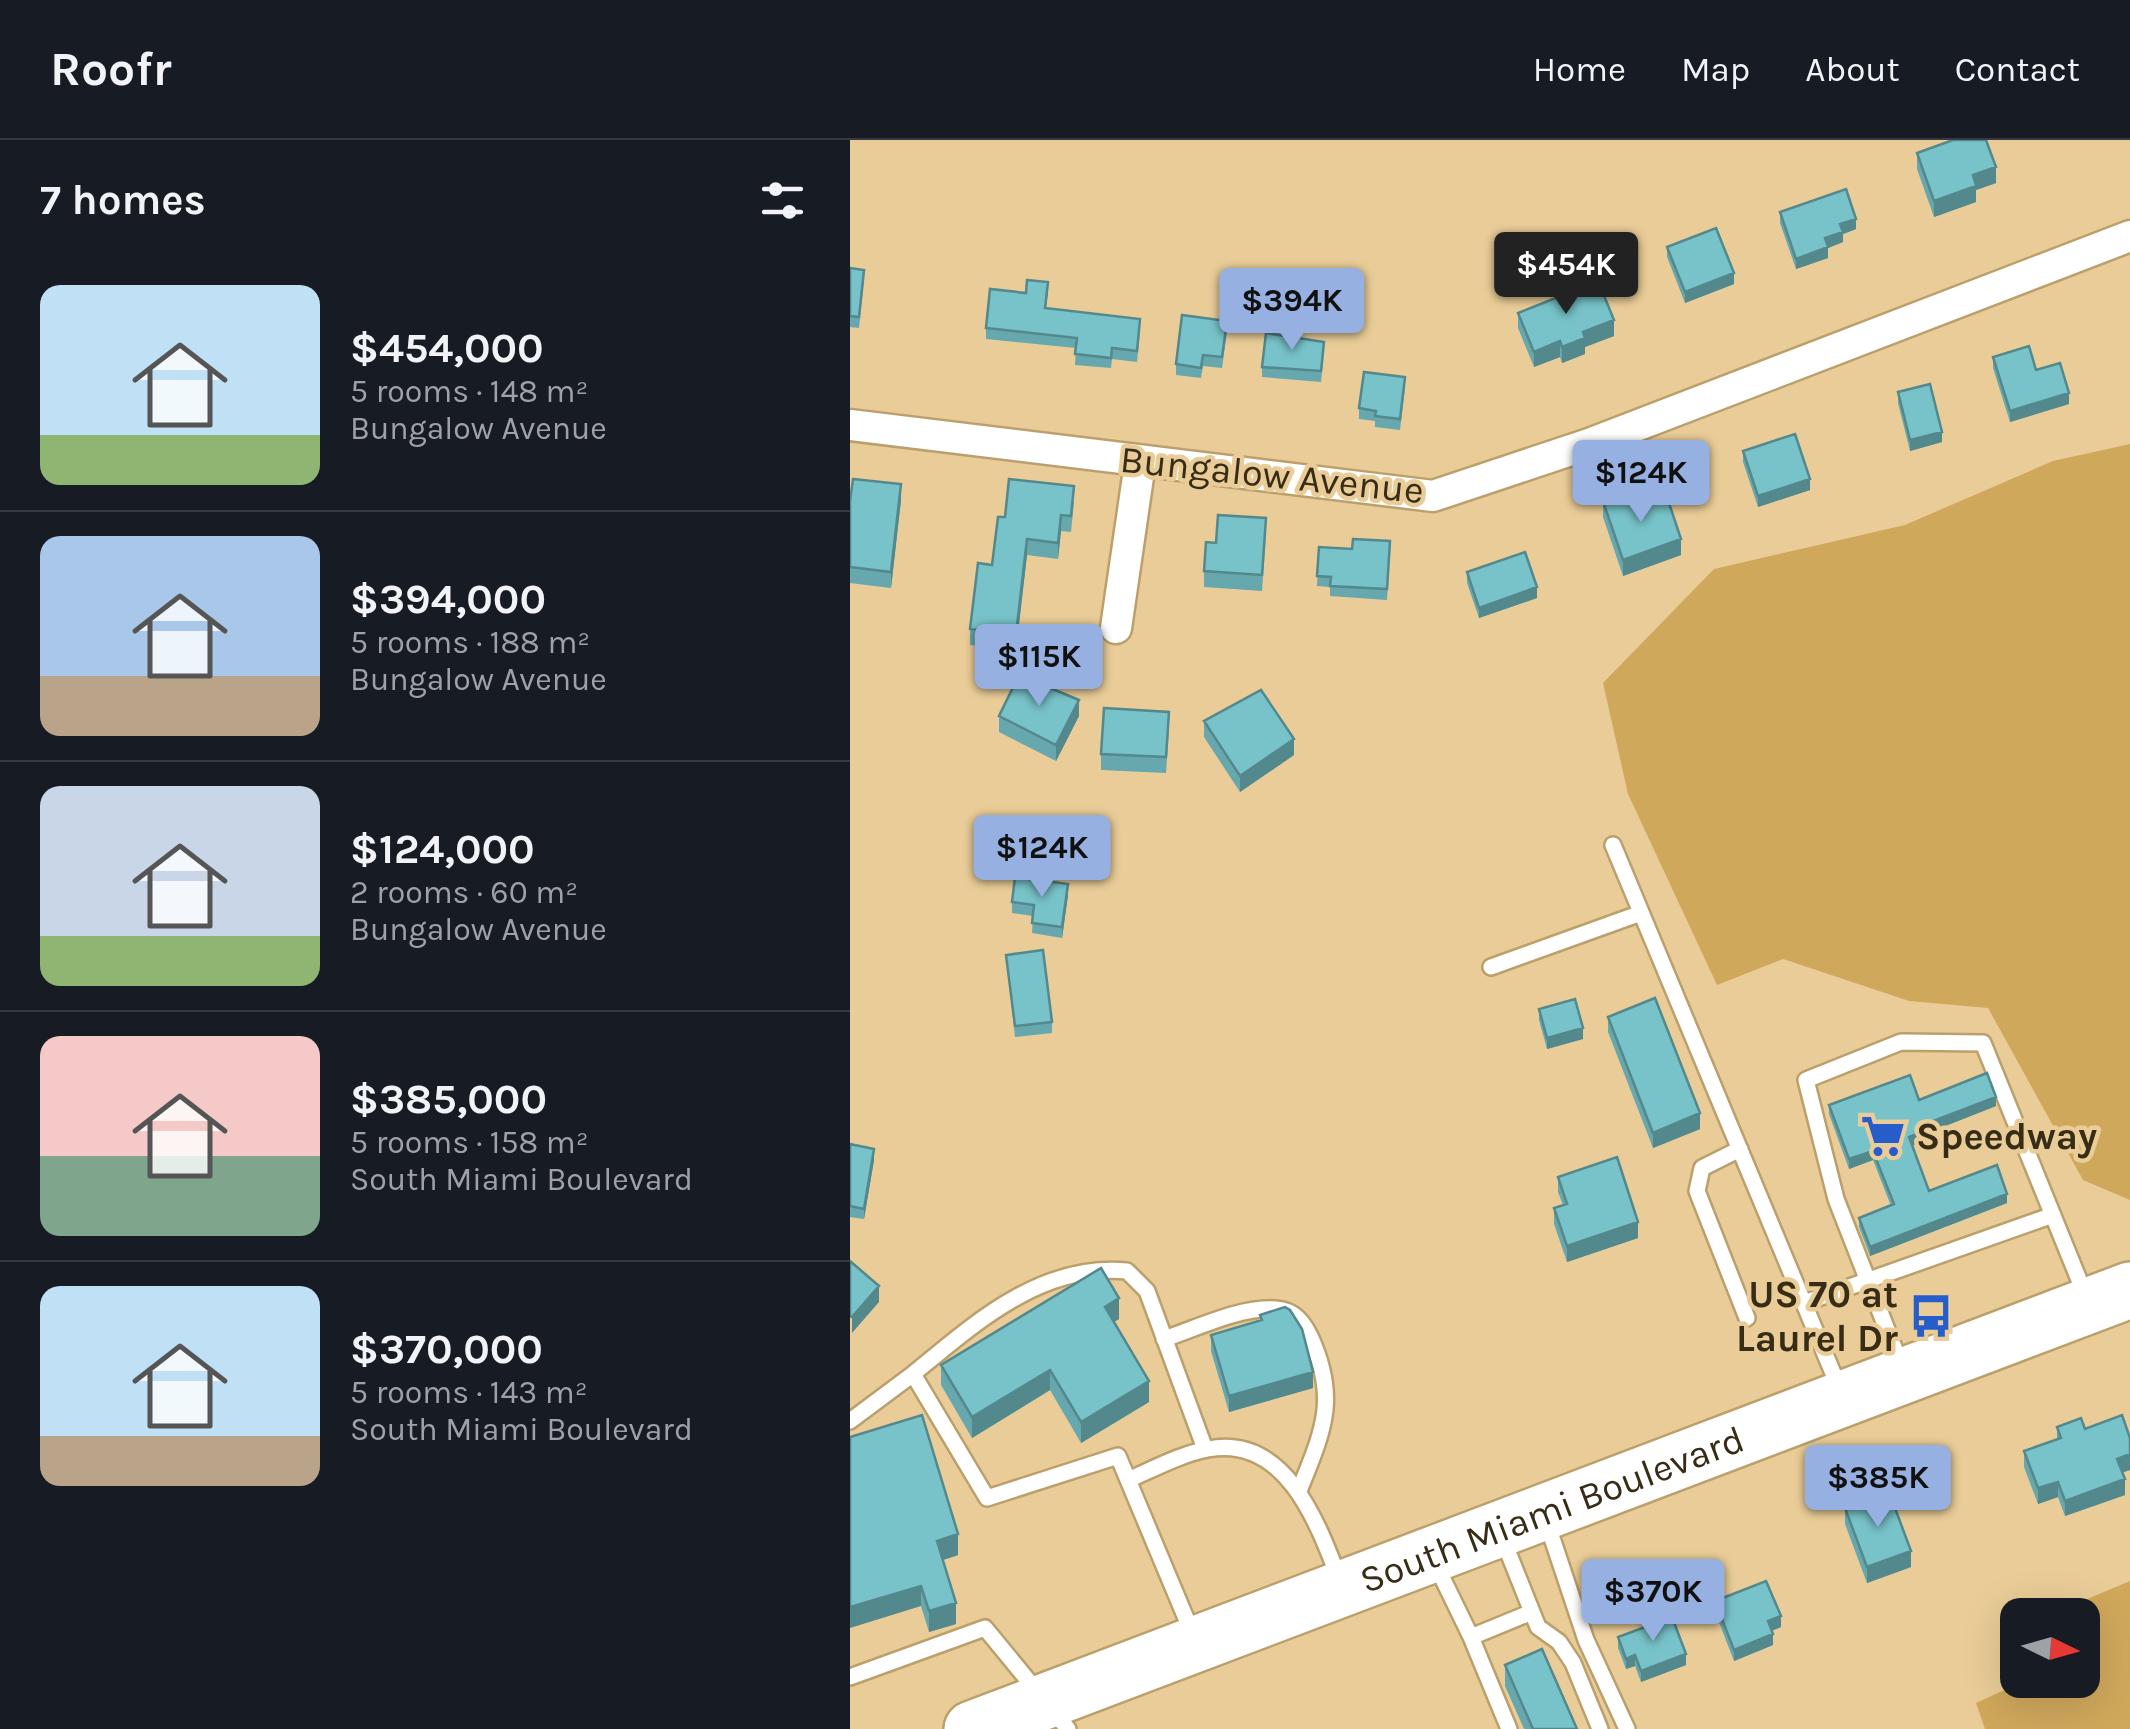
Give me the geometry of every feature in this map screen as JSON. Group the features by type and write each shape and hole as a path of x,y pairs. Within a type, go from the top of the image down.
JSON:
{"highway":[{"name":"South Miami Boulevard","path":"972,1729 1058,1714 1197,1644 2110,1297"}],"street":[{"name":"Bungalow Avenue","path":"850,425 1433,496 1589,444 2130,236"},
{"path":"1116,628 1140,463"}],"lane":[{"path":"1613,845 1844,1398"},
{"path":"1491,967 1641,912"},
{"path":"1904,1375 1836,1199 1806,1080 1901,1042 1983,1043 2053,1215 2110,1297"},
{"path":"1740,1150 1702,1168 1697,1191 1747,1318"},
{"path":"1804,1302 2053,1215"},
{"path":"850,1422 1002,1305 1032,1287 1108,1269 1127,1270 1138,1278 1205,1449"},
{"path":"1164,1339 1250,1310 1281,1309 1302,1319 1326,1370 1326,1388 1322,1433 1299,1491"},
{"path":"913,1374 988,1498 1118,1456 1197,1644"},
{"path":"1128,1480 1205,1449 1245,1450 1276,1467 1299,1491 1343,1588"},
{"path":"1521,1520 1532,1612 1538,1627 1559,1642 1572,1663 1600,1729"},
{"path":"1521,1520 1586,1640 1627,1729"},
{"path":"1431,1555 1509,1729"},
{"path":"1471,1637 1532,1612"},
{"path":"850,1677 985,1628 1058,1714"}],"shaded area":[{"path":"2130,444 2130,1200 2083,1180 1988,1008 1909,1001 1783,959 1717,985 1628,794 1603,683 1714,569 1905,525 2053,461"},
{"path":"2130,1581 2130,1729 1985,1729 1976,1703 2000,1692 2000,1698 2100,1698 2100,1598 2090,1598"}],"building":[{"path":"1953,140 1986,140 1996,167 1973,175 1976,186 1934,201 1917,153"},
{"path":"1846,189 1856,219 1840,224 1843,232 1825,238 1828,247 1796,259 1780,212"},
{"path":"1716,228 1734,273 1685,292 1667,247"},
{"path":"850,268 864,270 859,317 850,316"},
{"path":"1027,280 1048,282 1045,308 1140,319 1137,351 1112,348 1111,358 1075,354 1077,338 986,328 990,289 1026,293"},
{"path":"1598,281 1614,320 1583,332 1585,338 1562,347 1560,341 1534,352 1518,313"},
{"path":"1182,315 1227,321 1222,357 1203,355 1201,368 1176,364"},
{"path":"1266,333 1324,342 1321,371 1262,367"},
{"path":"2029,346 2036,370 2060,363 2069,393 2010,411 1993,357"},
{"path":"1364,372 1405,377 1400,419 1375,416 1376,411 1359,408"},
{"path":"1930,384 1942,432 1910,440 1898,392"},
{"path":"1795,434 1810,479 1758,496 1743,451"},
{"path":"853,479 901,484 891,572 850,567"},
{"path":"1009,479 1074,486 1071,516 1061,515 1058,543 1027,539 1016,634 970,629 978,563 992,565 998,517 1005,517"},
{"path":"1628,493 1634,509 1667,497 1681,539 1623,560 1603,501"},
{"path":"1218,515 1266,518 1262,575 1204,571 1206,542 1216,543"},
{"path":"1353,539 1390,541 1387,589 1330,586 1331,577 1317,576 1319,547 1352,549"},
{"path":"1525,552 1537,587 1479,608 1467,572"},
{"path":"1019,675 1079,700 1056,745 999,716"},
{"path":"1261,690 1294,739 1240,776 1204,721"},
{"path":"1104,708 1169,712 1166,757 1101,754"},
{"path":"1015,877 1068,884 1062,927 1032,923 1034,905 1012,902"},
{"path":"1043,950 1052,1022 1015,1026 1006,955"},
{"path":"1655,998 1700,1113 1653,1133 1608,1017"},
{"path":"1575,999 1583,1028 1547,1038 1539,1009"},
{"path":"1987,1073 1996,1097 1928,1123 1930,1129 1909,1137 1929,1191 1997,1165 2007,1194 1870,1247 1859,1218 1894,1204 1873,1151 1849,1159 1829,1105 1910,1075 1919,1100"},
{"path":"850,1144 874,1149 864,1209 850,1206"},
{"path":"1617,1157 1638,1222 1567,1246 1554,1208 1567,1204 1558,1177"},
{"path":"850,1261 879,1286 852,1317 850,1316"},
{"path":"1101,1268 1119,1298 1105,1307 1149,1381 1081,1422 1050,1370 972,1417 941,1365"},
{"path":"1285,1307 1302,1329 1313,1372 1229,1396 1211,1335 1262,1320 1260,1315"},
{"path":"922,1415 958,1534 937,1541 956,1603 929,1611 921,1586 850,1607 850,1437"},
{"path":"2122,1415 2130,1438 2130,1454 2117,1459 2125,1479 2065,1501 2058,1482 2038,1488 2024,1451 2061,1438 2057,1427 2081,1418 2085,1429"},
{"path":"1889,1492 1911,1551 1867,1567 1845,1508"},
{"path":"1766,1581 1781,1616 1768,1621 1773,1634 1734,1650 1715,1601"},
{"path":"1672,1617 1686,1654 1641,1671 1635,1655 1626,1659 1618,1637"},
{"path":"1542,1649 1577,1729 1533,1729 1505,1665"}],"place":[{"name":"Speedway","path":"1883,1136"},
{"name":"US 70 at Laurel Dr","path":"1931,1316"}]}
